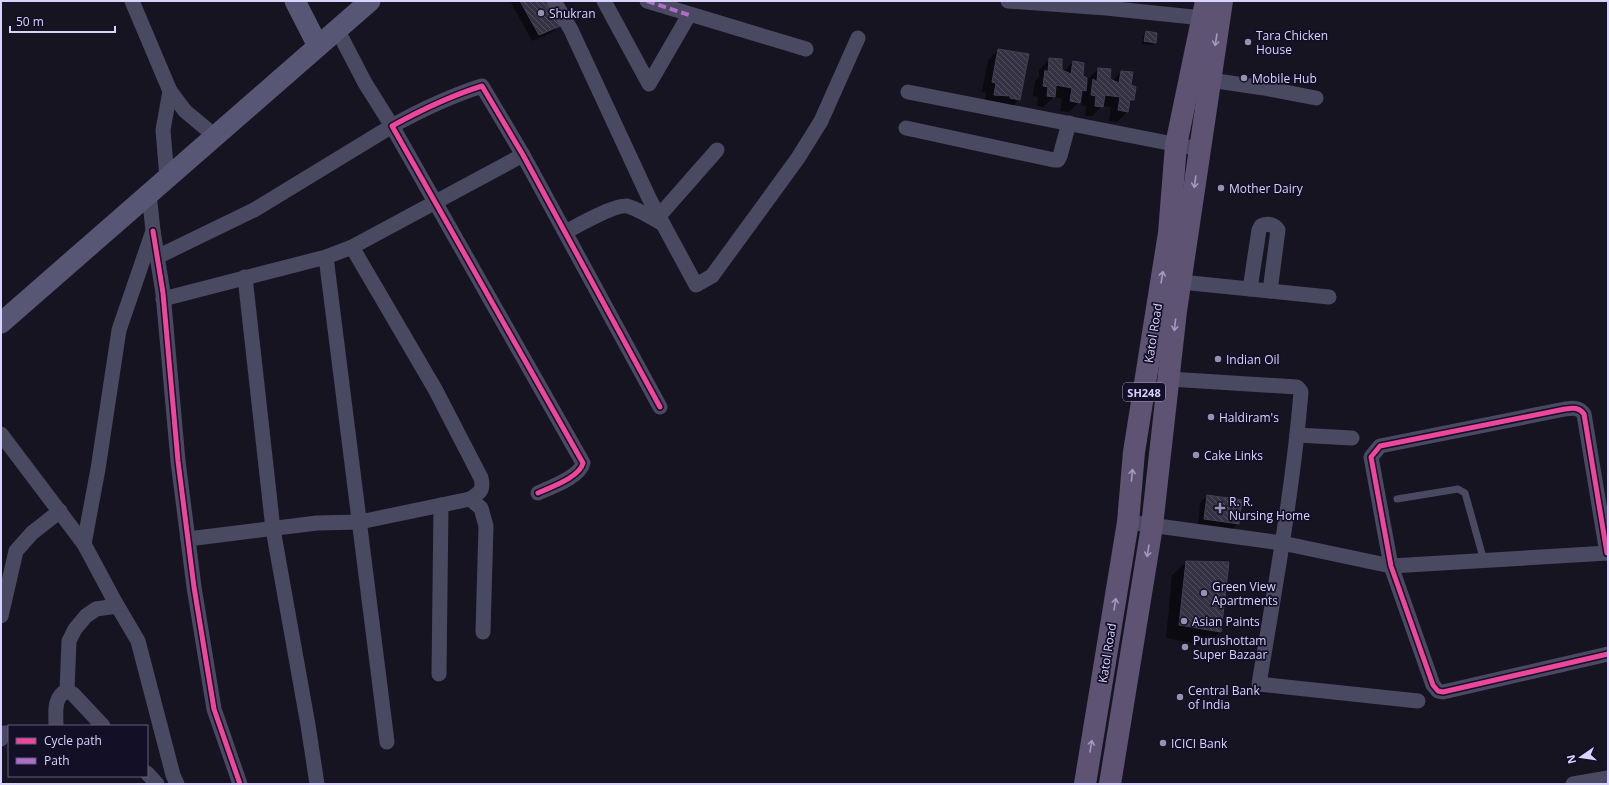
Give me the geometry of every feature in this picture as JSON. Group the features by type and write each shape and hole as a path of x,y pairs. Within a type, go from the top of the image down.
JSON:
{"main road":[{"name":"Katol Road","path":"1110,784 1152,526 1181,282 1199,149 1222,1"},
{"name":"Katol Road","path":"1085,784 1128,522 1134,452 1169,233 1176,145 1204,10"}],"street":[{"path":"132,1 170,91 185,111 215,136"},
{"path":"295,1 365,83 392,126 583,463 582,467 577,473 538,493"},
{"path":"309,1 327,38"},
{"path":"1,323 370,1"},
{"path":"554,1 571,30 661,220 696,285 712,276 798,158 821,121 858,38"},
{"path":"604,1 649,84 689,14"},
{"path":"647,1 806,49"},
{"path":"1008,1 1204,10"},
{"path":"1210,80 1316,98"},
{"path":"157,257 254,210 392,126 429,106 461,92 482,86 566,232 660,407"},
{"path":"167,178 163,130 170,91"},
{"path":"908,92 1199,149"},
{"path":"906,128 1058,160 1069,123"},
{"path":"661,220 718,150"},
{"path":"163,299 326,257 352,247 523,155"},
{"path":"150,193 163,299 178,461 188,540 214,709 240,784"},
{"path":"566,232 615,207 627,206 661,220"},
{"path":"1250,289 1259,230 1261,226 1270,224 1275,226 1278,230 1270,291"},
{"path":"84,544 98,469 119,330 154,231"},
{"path":"188,540 317,523 360,522 470,499 480,492 483,485 481,478 435,389 352,247"},
{"path":"326,257 387,742"},
{"path":"246,277 273,529 317,784"},
{"path":"1181,282 1329,297"},
{"path":"1169,379 1297,387 1301,392 1297,435 1282,543 1259,684 1418,701"},
{"path":"1128,522 1282,543 1391,566 1607,553 1584,414 1581,410 1575,408 1380,446 1372,457 1391,566 1433,685 1438,691 1443,692 1608,654"},
{"path":"1,434 84,544 117,606 138,641 173,775 177,784"},
{"path":"1297,435 1352,438"},
{"path":"470,499 481,508 486,526 483,632"},
{"path":"439,674 441,505"},
{"path":"1,616 8,580 16,551 32,533 60,511"},
{"path":"67,691 69,641 75,629 86,616 96,610 117,606"},
{"path":"56,725 58,697 67,691"},
{"path":"67,691 72,694 102,725"},
{"path":"148,774 157,784"},
{"path":"1573,784 1608,778"}],"lane":[{"path":"1397,500 1458,489 1462,490 1465,493 1484,561"}],"building":[{"name":"Shukran","path":"520,1 548,1 560,26 539,35"},
{"path":"1146,31 1157,33 1156,43 1144,41"},
{"path":"998,49 1029,54 1020,100 1010,98 1010,96 994,95 996,83 992,82"},
{"path":"1049,58 1062,59 1062,70 1071,74 1073,61 1084,63 1083,76 1087,78 1086,91 1082,90 1080,103 1070,101 1072,88 1056,85 1055,97 1047,96 1048,87 1043,86 1045,70 1048,72"},
{"path":"1098,68 1111,69 1110,79 1119,83 1121,71 1133,72 1131,85 1136,87 1134,100 1130,100 1128,112 1118,110 1120,97 1105,95 1103,107 1095,106 1096,96 1091,95 1093,79 1097,82"},
{"path":"1207,495 1242,500 1239,524 1204,519"},
{"name":"Green View Apartments","path":"1186,561 1229,562 1221,632 1179,625"}],"marked path":[{"path":"647,1 689,15"}],"cycle path":[{"path":"538,493 571,477 577,473 583,463 392,126 436,104 482,86 523,155 660,407"},
{"path":"153,231 163,293 178,461 194,587 214,709 240,784"},
{"path":"1607,553 1584,414 1578,409 1565,409 1380,446 1371,457 1391,566 1433,685 1438,691 1443,692 1608,654"}],"place":[{"name":"Shukran","path":"541,13"},
{"name":"Tara Chicken House","path":"1248,42"},
{"name":"Mobile Hub","path":"1244,78"},
{"name":"Mother Dairy","path":"1221,188"},
{"name":"Indian Oil","path":"1218,359"},
{"name":"Haldiram's","path":"1211,417"},
{"name":"Cake Links","path":"1196,455"},
{"name":"R. R. Nursing Home","path":"1220,508"},
{"name":"Green View Apartments","path":"1204,593"},
{"name":"Asian Paints","path":"1184,621"},
{"name":"Purushottam Super Bazaar","path":"1185,647"},
{"name":"Central Bank of India","path":"1180,697"},
{"name":"ICICI Bank","path":"1163,743"}]}
